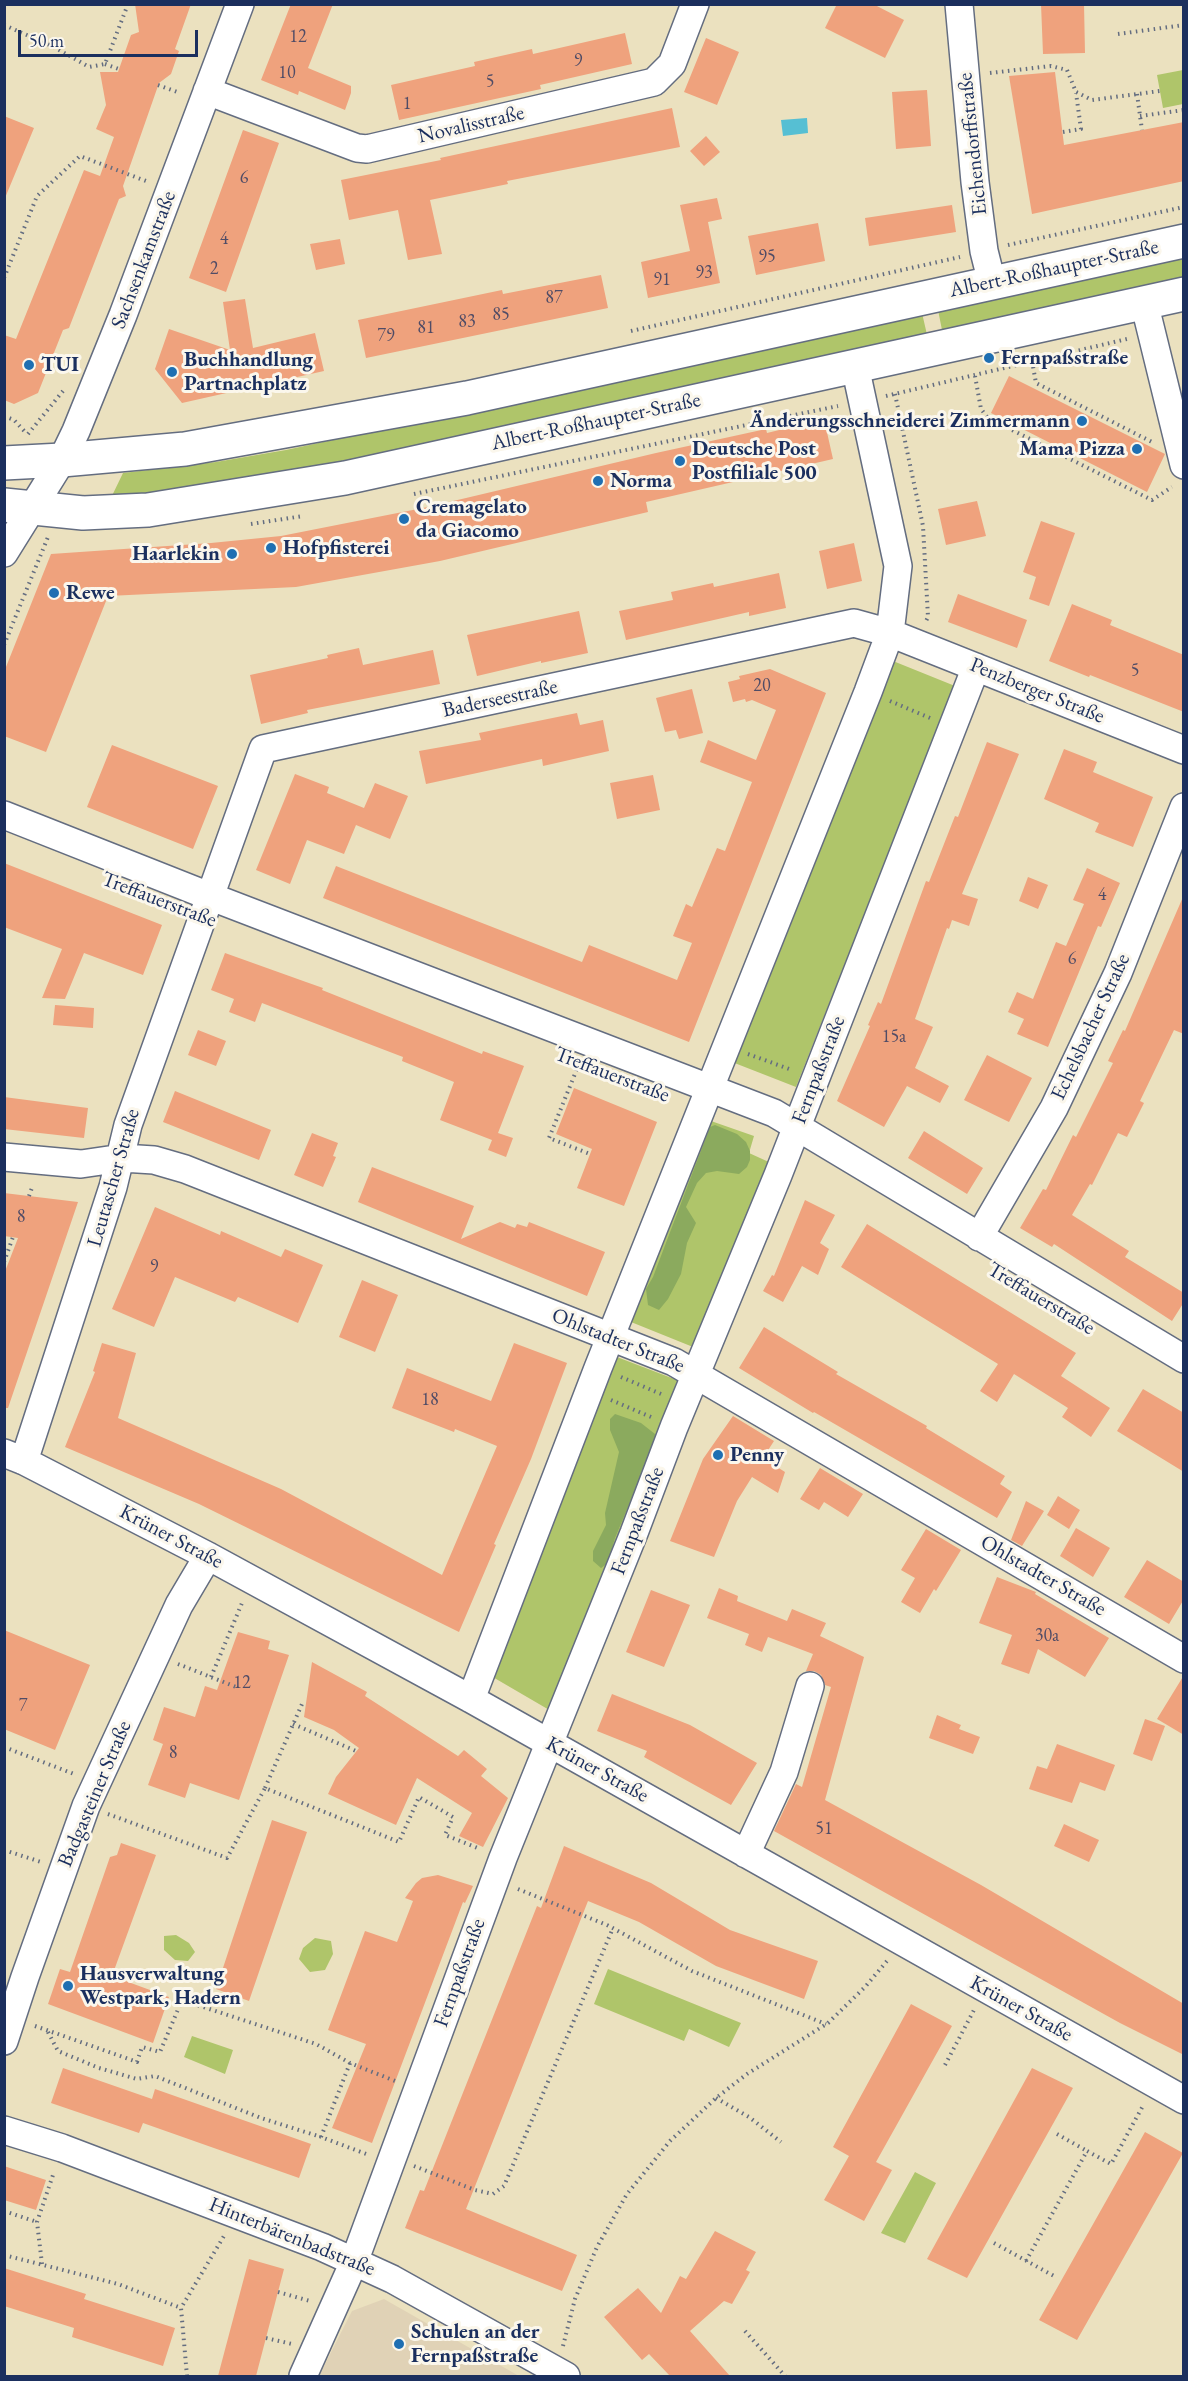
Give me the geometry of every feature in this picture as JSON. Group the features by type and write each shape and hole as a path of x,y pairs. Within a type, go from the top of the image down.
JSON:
{"main road":[{"name":"Albert-Roßhaupter-Straße","path":"7,463 185,449 467,398 1184,241"},
{"name":"Albert-Roßhaupter-Straße","path":"18,507 83,513 148,510 221,500 345,478 855,366 1148,318 1184,294"}],"street":[{"name":"Sachsenkamstraße","path":"4,553 18,507 62,460 90,398 240,4"},
{"name":"Novalisstraße","path":"207,91 357,148 367,149 654,82 672,64 695,4"},
{"name":"Eichendorffstraße","path":"959,4 984,250 992,283"},
{"path":"1148,318 1179,464"},
{"path":"471,1699 594,1380 890,633 898,566 855,366"},
{"name":"Baderseestraße","path":"209,896 263,749 854,623 890,633"},
{"name":"Penzberger Straße","path":"890,633 1184,750"},
{"name":"Fernpaßstraße","path":"303,2376 354,2262 548,1743 798,1125 976,667"},
{"name":"Echelsbacher Straße","path":"979,1237 1054,1108 1113,984 1184,807"},
{"name":"Treffauerstraße","path":"4,815 774,1113 798,1125 979,1237 1184,1359"},
{"name":"Leutascher Straße","path":"14,1457 122,1158 128,1125 209,896"},
{"name":"Ohlstadter Straße","path":"4,1157 81,1164 122,1158 154,1160 185,1169 674,1362 1184,1659"},
{"name":"Krüner Straße","path":"14,1457 208,1556 471,1699 1184,2100"},
{"name":"Badgasteiner Straße","path":"8,2029 91,1794 179,1605 208,1556"},
{"path":"746,1854 784,1772 810,1686"},
{"name":"Hinterbärenbadstraße","path":"4,2130 62,2148 322,2247 392,2279 561,2373"}],"path":[{"path":"105,64 128,4"},
{"path":"4,25 54,46 89,67 105,64 119,69"},
{"path":"1118,34 1184,25"},
{"path":"965,76 1051,66 1067,70 1076,92 1081,129 1063,132"},
{"path":"1076,92 1092,100 1160,91"},
{"path":"1137,94 1142,130"},
{"path":"1140,116 1184,110"},
{"path":"4,278 36,196 80,156 170,191"},
{"name":"Albert-Roßhaupter-Straße","path":"620,333 1184,207"},
{"path":"863,401 946,384 1032,362 1148,318"},
{"path":"975,376 981,409 988,418 1152,500 1179,464 1166,450 1036,383 1030,354"},
{"path":"7,463 70,383"},
{"path":"4,416 14,420 28,434"},
{"path":"4,645 46,540"},
{"path":"868,692 953,728"},
{"path":"727,1047 815,1079"},
{"name":"Treffauerstraße","path":"590,1066 579,1062 549,1138 590,1154"},
{"path":"4,1262 13,1237"},
{"path":"594,1380 679,1415"},
{"path":"594,1380 679,1415"},
{"path":"211,1677 251,1580"},
{"path":"155,1655 236,1687"},
{"path":"4,1747 91,1794 227,1858 265,1788 302,1704"},
{"path":"293,1724 356,1751"},
{"path":"265,1788 399,1842 419,1797 453,1817 445,1835 499,1869 692,1971 826,2024"},
{"path":"4,1850 63,1870"},
{"path":"48,2031 58,2051 99,2068 138,2079 155,2076 261,2118 392,2160 475,2190 493,2194 504,2186 613,1928"},
{"path":"561,2373 575,2299 597,2247 627,2194 670,2141 716,2098 747,2074 826,2024 865,1987 903,1942"},
{"path":"945,2065 985,1990"},
{"path":"8,2029 48,2031 137,2061 142,2046 160,2052 182,2000 304,2040 350,2063 418,2090"},
{"path":"168,2001 179,2006"},
{"path":"321,2137 350,2063"},
{"path":"1057,2134 1111,2164 1155,2083"},
{"path":"716,2098 749,2117 781,2142"},
{"path":"42,2264 37,2222 62,2148"},
{"path":"1026,2261 1087,2151"},
{"path":"4,2211 37,2222"},
{"path":"187,2376 181,2308 237,2213"},
{"path":"994,2242 1054,2276"},
{"path":"4,2254 118,2284 181,2308"},
{"path":"278,2292 334,2308"},
{"path":"745,2331 785,2376"}],"shaded area":[{"name":"Schulen an der Fernpaßstraße","path":"384,2299 519,2376 319,2376 352,2311"}],"green space":[{"path":"1183,70 1183,104 1163,108 1157,75"},
{"path":"1183,254 1183,282 943,335 938,310"},
{"path":"922,313 928,339 297,476 109,502 123,473 216,462 286,450"},
{"path":"893,661 955,686 796,1087 732,1062"},
{"path":"711,1121 754,1136 749,1153 771,1163 698,1349 631,1322"},
{"path":"715,1125 737,1134 746,1142 750,1151 750,1160 747,1167 739,1174 717,1171 706,1173 697,1183 686,1207 696,1223 687,1243 681,1274 668,1299 659,1310 648,1305 646,1289 653,1277 710,1127"},
{"path":"617,1357 682,1382 551,1711 491,1676"},
{"path":"615,1414 641,1423 655,1434 655,1442 615,1538 608,1563 601,1568 593,1561 593,1551 606,1525 605,1513 619,1452 610,1430 610,1419"},
{"path":"176,1935 189,1943 195,1952 188,1961 175,1960 164,1950 164,1936"},
{"path":"315,1938 331,1941 333,1954 325,1970 310,1972 299,1959 303,1948"},
{"path":"608,1969 741,2023 729,2047 689,2029 684,2041 594,2004"},
{"path":"192,2036 233,2050 225,2074 184,2057"},
{"path":"915,2172 936,2183 905,2243 881,2233"}],"water":[{"path":"807,118 808,133 783,136 781,120"}],"building":[{"path":"135,4 191,4 175,49 179,51 171,74 159,83 123,186 126,196 119,199 69,328 63,330 38,393 14,404 4,400 4,335 16,339 84,170 100,176 114,137 96,129 106,105 100,72 118,72 131,35 139,32"},
{"path":"291,4 333,4 308,68 351,86 345,110 299,91 298,95 261,80"},
{"path":"837,4 873,4 904,20 885,58 825,28"},
{"path":"1041,4 1084,4 1085,53 1043,54"},
{"path":"625,33 632,64 540,85 541,89 399,120 391,85 475,66 474,62 532,49 533,54"},
{"path":"706,38 739,52 717,105 684,92"},
{"path":"1055,72 1064,145 1184,122 1184,181 1032,214 1009,76"},
{"path":"927,90 931,146 896,149 892,92"},
{"path":"672,108 680,147 507,181 508,184 430,200 442,254 408,260 398,210 349,220 341,180"},
{"path":"4,116 34,128 5,198 4,198"},
{"path":"243,130 279,143 226,292 189,278"},
{"path":"706,136 720,152 704,166 690,151"},
{"path":"717,198 722,219 708,222 720,283 648,298 641,262 690,251 680,205"},
{"path":"952,205 956,232 869,246 865,218"},
{"path":"818,223 825,261 756,275 748,236"},
{"path":"340,239 345,264 316,270 310,244"},
{"path":"601,275 608,308 366,358 358,320 502,290 503,294"},
{"path":"245,299 253,348 315,333 324,371 182,403 155,369 169,329 230,350 223,302"},
{"path":"1009,376 1165,454 1147,492 991,413"},
{"path":"824,419 833,459 646,502 648,512 440,561 296,587 108,596 46,752 4,736 4,672 51,554 281,536 428,507 656,453 766,429 767,433"},
{"path":"977,501 986,536 946,545 938,509"},
{"path":"1041,521 1075,533 1049,606 1029,599 1036,577 1023,572"},
{"path":"854,543 862,581 827,589 819,551"},
{"path":"779,573 786,608 749,616 749,612 626,640 619,611 673,600 671,592 713,583 714,587"},
{"path":"958,594 1027,620 1017,648 948,622"},
{"path":"1072,604 1112,620 1110,625 1184,655 1184,712 1049,661"},
{"path":"579,611 588,653 477,676 467,635"},
{"path":"359,648 363,665 433,650 440,684 307,710 308,713 261,724 250,675 328,658 327,655"},
{"path":"770,669 826,693 689,1042 323,898 336,866 582,962 589,945 677,980 692,943 673,936 686,904 692,907 717,848 725,851 752,782 700,762 708,740 756,760 776,710 752,700 733,702 728,682 740,679 739,676"},
{"path":"692,689 703,733 679,739 676,730 665,732 656,698"},
{"path":"577,713 580,725 603,720 609,751 543,766 542,759 426,784 419,751 481,740 479,733"},
{"path":"987,742 1019,754 962,894 978,899 969,926 952,920 949,929 947,928 915,1019 933,1027 915,1068 949,1086 940,1103 907,1086 884,1127 837,1101 878,1002 881,1004 926,881 929,882 955,816 958,817"},
{"path":"112,745 218,786 193,849 87,807"},
{"path":"1064,749 1097,762 1093,772 1153,797 1133,847 1095,832 1099,823 1044,799"},
{"path":"295,774 329,787 327,793 364,808 375,783 408,796 390,839 356,825 344,854 307,840 290,884 256,870"},
{"path":"653,775 660,810 617,819 610,783"},
{"path":"4,863 162,925 143,975 84,953 65,999 42,998 62,949 4,927"},
{"path":"1087,868 1120,883 1101,927 1098,926 1048,1047 1017,1034 1024,1019 1008,1012 1017,992 1033,999 1056,942 1066,946 1084,904 1073,900"},
{"path":"1028,877 1048,885 1038,909 1019,901"},
{"path":"1183,897 1184,1034 1174,1030 1140,1101 1144,1103 1127,1137 1118,1133 1092,1185 1090,1184 1072,1215 1129,1251 1125,1257 1184,1293 1184,1302 1172,1321 1054,1244 1052,1247 1020,1228 1043,1189 1046,1190 1073,1135 1076,1137 1113,1063 1108,1061 1123,1030 1125,1031"},
{"path":"225,953 323,988 322,990 482,1054 483,1051 524,1066 498,1133 513,1138 506,1157 488,1150 492,1140 440,1120 454,1082 402,1061 403,1057 262,1003 255,1022 229,1012 234,999 211,990"},
{"path":"55,1005 94,1008 93,1028 53,1025"},
{"path":"198,1030 226,1041 216,1066 188,1055"},
{"path":"987,1055 1032,1078 1009,1122 964,1100"},
{"path":"574,1088 657,1122 624,1206 577,1188 592,1149 556,1134"},
{"path":"175,1091 271,1130 259,1160 163,1122"},
{"path":"4,1097 88,1108 84,1138 4,1129"},
{"path":"924,1131 983,1168 967,1194 908,1158"},
{"path":"312,1133 338,1143 333,1156 336,1157 323,1187 294,1175"},
{"path":"372,1167 474,1206 461,1239 500,1222 515,1228 517,1224 527,1227 529,1222 605,1252 587,1296 358,1202"},
{"path":"4,1193 78,1202 8,1408 4,1408 4,1274 18,1238 4,1236"},
{"path":"805,1200 835,1215 820,1243 829,1249 818,1275 802,1266 783,1302 763,1291 772,1275 774,1276"},
{"path":"155,1207 220,1235 221,1231 281,1257 285,1249 323,1265 298,1323 238,1297 235,1302 175,1277 154,1327 112,1309"},
{"path":"867,1224 1076,1353 1061,1376 1110,1408 1091,1437 1062,1417 1068,1408 1014,1374 997,1402 980,1391 998,1364 841,1267"},
{"path":"362,1280 398,1295 375,1352 339,1337"},
{"path":"764,1327 838,1372 836,1374 927,1426 926,1428 1005,1476 1000,1484 1012,1492 997,1518 739,1368"},
{"path":"102,1343 136,1353 118,1418 281,1489 442,1575 497,1446 392,1408 407,1368 491,1401 514,1343 567,1363 531,1459 459,1632 199,1504 65,1447 95,1372 93,1371"},
{"path":"1143,1389 1184,1413 1184,1472 1117,1431"},
{"path":"733,1416 774,1441 763,1458 785,1472 778,1493 752,1477 737,1501 714,1557 670,1541 703,1459"},
{"path":"820,1468 863,1494 848,1517 824,1502 819,1510 800,1499"},
{"path":"1058,1496 1080,1510 1069,1529 1047,1515"},
{"path":"1026,1501 1044,1511 1022,1546 1011,1540"},
{"path":"1076,1528 1110,1548 1093,1577 1060,1556"},
{"path":"926,1529 961,1550 920,1613 901,1602 915,1578 901,1570"},
{"path":"1147,1560 1184,1582 1184,1599 1169,1624 1124,1597"},
{"path":"997,1577 1036,1592 1035,1594 1109,1638 1085,1677 1038,1649 1029,1674 1001,1664 1012,1635 979,1623"},
{"path":"719,1588 738,1596 737,1601 787,1621 792,1609 826,1623 820,1636 864,1657 825,1800 981,1885 1184,2004 1184,2055 1120,2023 774,1831 796,1784 802,1787 831,1687 825,1685 821,1675 814,1671 806,1671 813,1654 768,1637 762,1652 745,1645 749,1634 707,1618"},
{"path":"651,1590 690,1605 664,1667 626,1652"},
{"path":"4,1630 90,1665 55,1750 4,1729"},
{"path":"238,1632 270,1641 268,1649 289,1655 239,1800 190,1783 185,1798 148,1785 163,1744 153,1740 164,1707 195,1717 205,1686 217,1690"},
{"path":"312,1662 367,1692 365,1696 458,1756 464,1750 487,1769 481,1776 508,1798 483,1847 459,1836 472,1813 417,1778 396,1825 328,1794 336,1777 359,1748 334,1730 304,1717"},
{"path":"1184,1675 1184,1735 1157,1719"},
{"path":"612,1694 690,1725 757,1763 731,1805 644,1757 647,1751 597,1731"},
{"path":"937,1715 961,1725 959,1729 980,1737 973,1754 929,1738"},
{"path":"1145,1719 1165,1726 1152,1761 1133,1754"},
{"path":"1057,1744 1115,1765 1105,1791 1080,1782 1072,1803 1029,1789 1037,1766 1047,1769"},
{"path":"272,1820 307,1832 249,2001 216,1989"},
{"path":"1064,1824 1099,1840 1089,1862 1054,1846"},
{"path":"121,1843 156,1855 112,1976 169,1997 153,2043 48,2004 60,1969 70,1972 110,1857 117,1855"},
{"path":"564,1846 651,1883 730,1930 818,1961 804,1999 716,1966 639,1922 588,1901 466,2209 577,2255 562,2291 405,2228 420,2190 424,2191 537,1906 541,1908"},
{"path":"438,1875 473,1886 465,1903 463,1902 372,2143 332,2128 366,2044 328,2030 365,1931 397,1942 413,1901 405,1898 422,1878"},
{"path":"911,2004 952,2026 876,2162 892,2170 864,2221 824,2200 849,2156 833,2147"},
{"path":"63,2068 152,2099 155,2089 311,2144 299,2178 143,2123 139,2133 51,2103"},
{"path":"1032,2068 1073,2088 967,2278 927,2259"},
{"path":"1145,2132 1183,2153 1077,2340 1039,2320"},
{"path":"4,2166 46,2180 36,2210 4,2200"},
{"path":"715,2231 756,2252 746,2270 750,2272 732,2304 724,2301 690,2331 730,2376 670,2376 649,2354 642,2360 604,2317 638,2288 661,2313 680,2276 686,2279"},
{"path":"249,2259 284,2269 256,2376 218,2376"},
{"path":"4,2268 86,2294 84,2299 175,2328 163,2366 72,2337 74,2328 4,2306"}],"place":[{"name":"Fernpaßstraße","path":"989,358"},
{"name":"TUI","path":"29,365"},
{"name":"Buchhandlung Partnachplatz","path":"172,372"},
{"name":"Änderungsschneiderei Zimmermann","path":"1082,421"},
{"name":"Mama Pizza","path":"1137,449"},
{"name":"Deutsche Post Postfiliale 500","path":"680,461"},
{"name":"Norma","path":"598,481"},
{"name":"Cremagelato da Giacomo","path":"404,519"},
{"name":"Hofpfisterei","path":"271,548"},
{"name":"Haarlekin","path":"232,554"},
{"name":"Rewe","path":"54,593"},
{"name":"Penny","path":"718,1455"},
{"name":"Hausverwaltung Westpark, Hadern","path":"68,1986"},
{"name":"Schulen an der Fernpaßstraße","path":"399,2344"}]}
